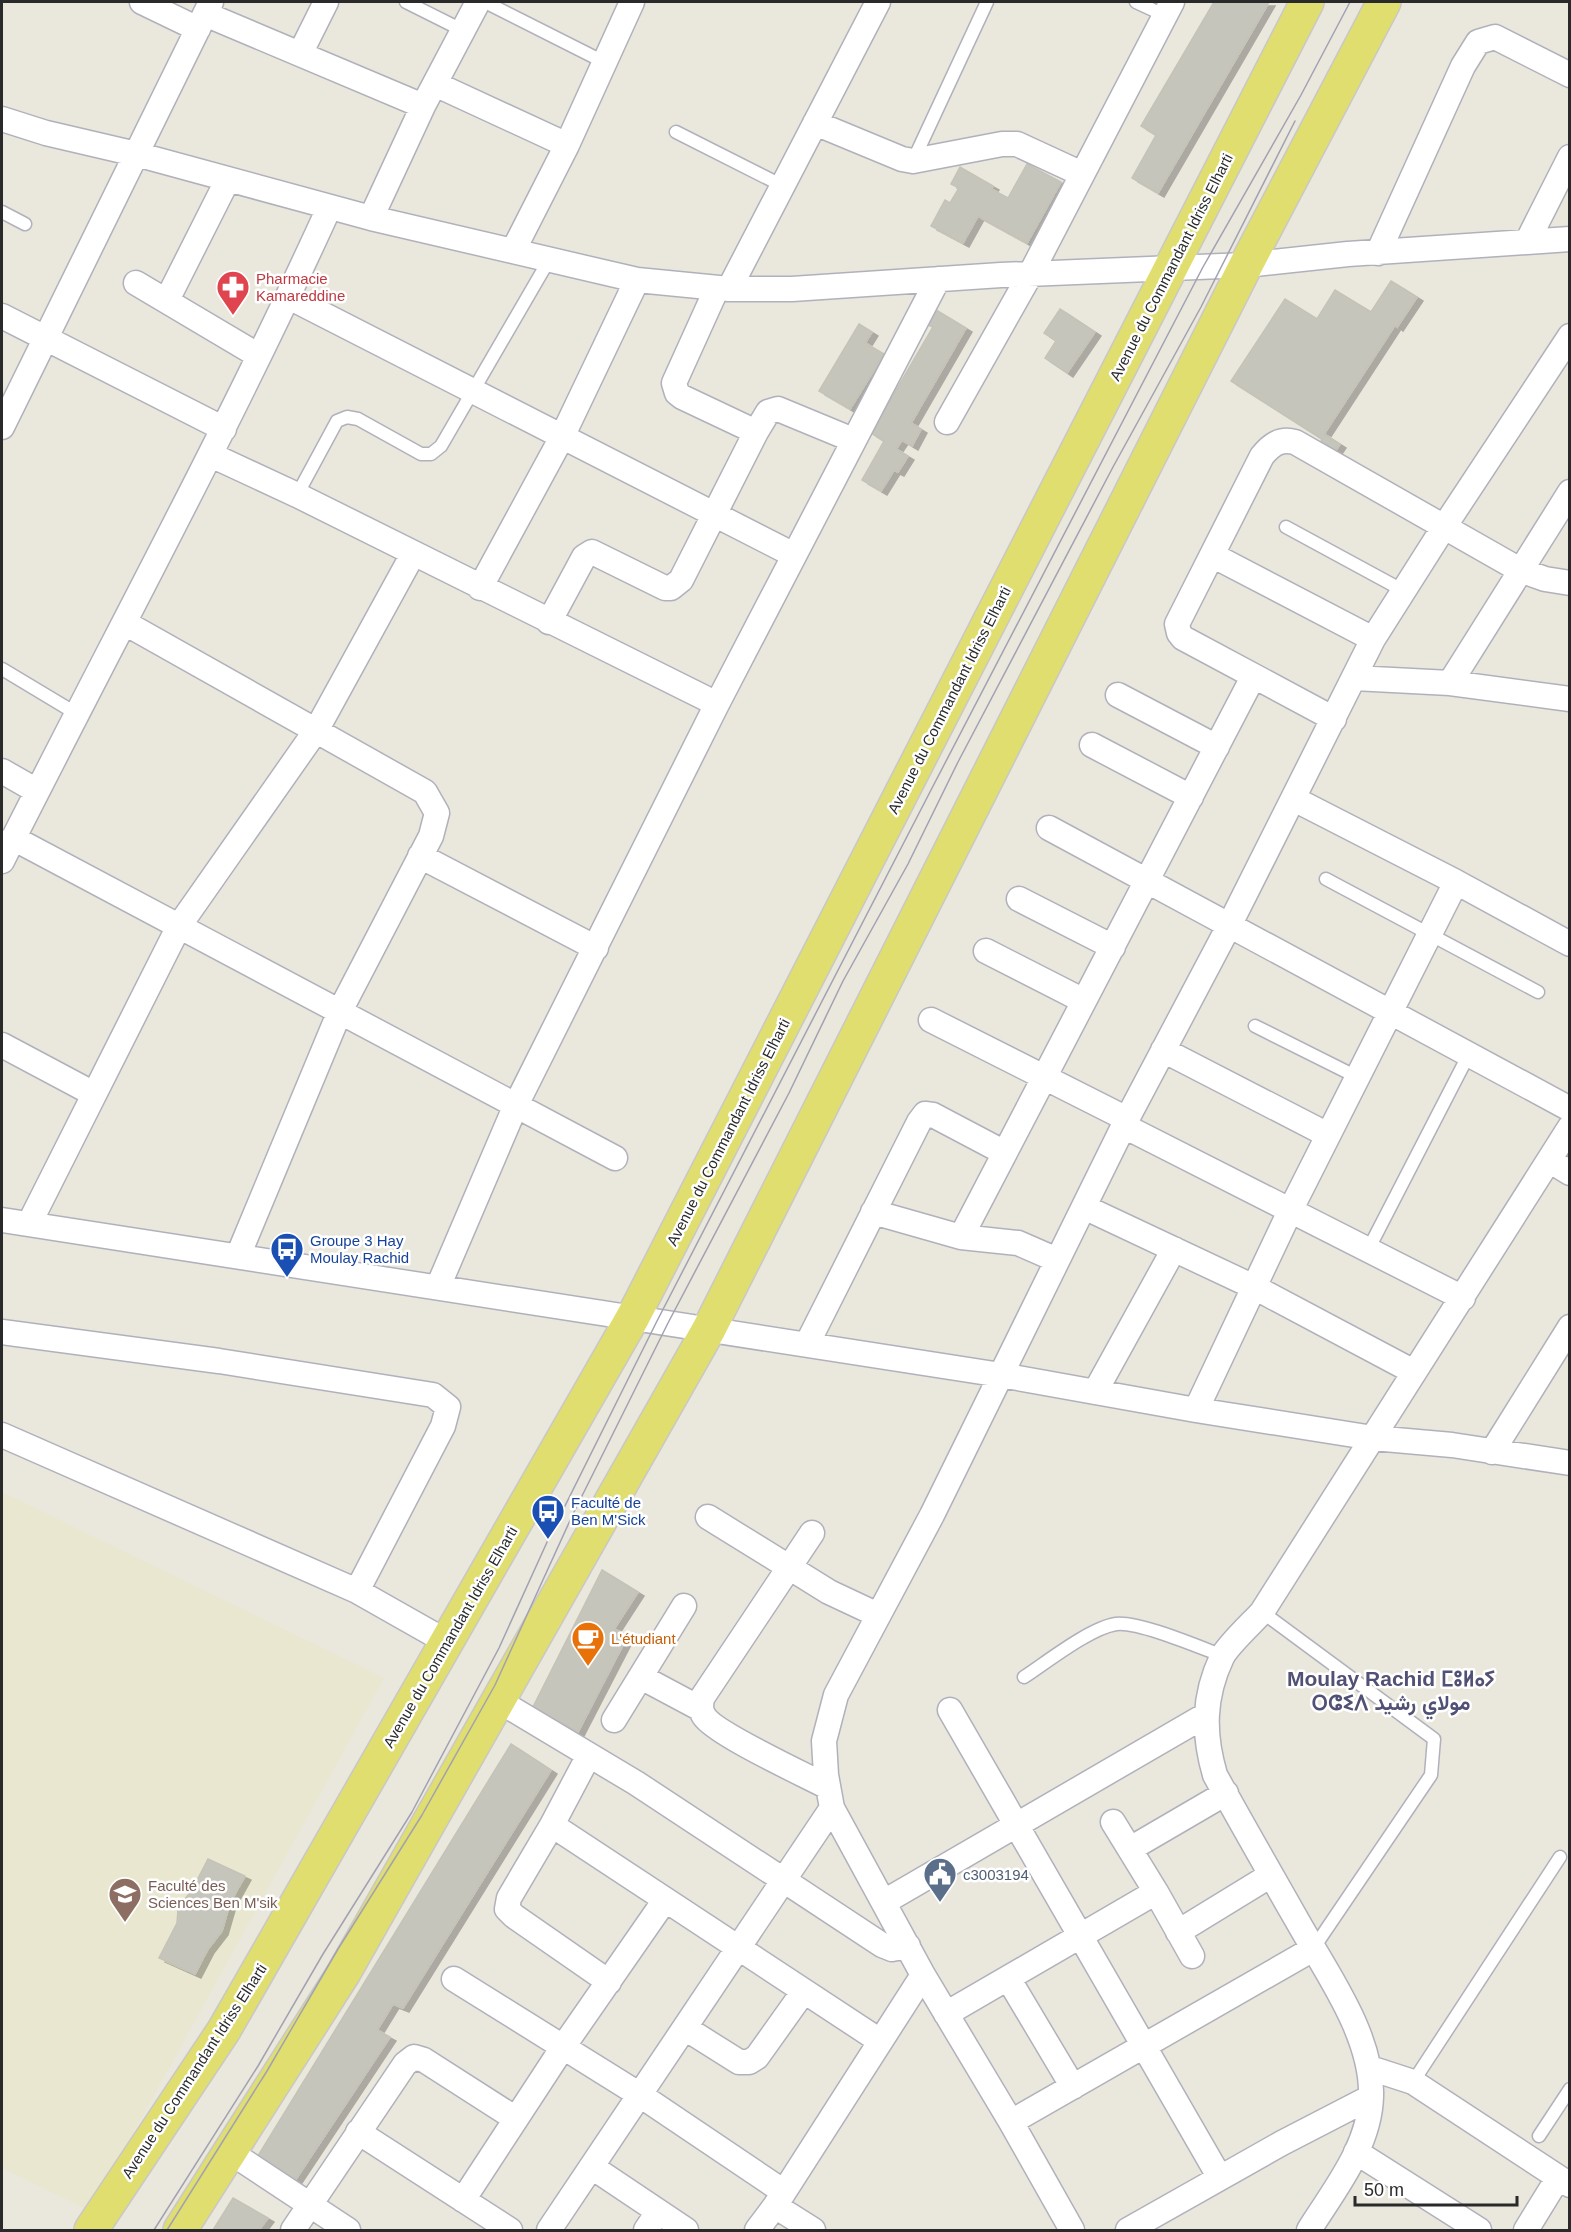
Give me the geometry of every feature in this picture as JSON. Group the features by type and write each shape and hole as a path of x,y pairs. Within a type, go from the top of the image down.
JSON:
{"main road":[{"name":"Avenue du Commandant Idriss Elharti","path":"91,2230 224,2030 633,1317 1306,2"},
{"path":"180,2230 343,1974 709,1329 1246,265 1384,2"}],"street":[{"path":"142,2 205,15 423,106"},
{"path":"300,54 326,2"},
{"path":"370,218 423,106 477,2"},
{"path":"513,251 567,145 632,2"},
{"path":"756,432 682,397 674,388 676,378 723,288 783,186 878,2"},
{"path":"947,422 1031,273 1168,8"},
{"path":"2,427 205,15"},
{"path":"1378,253 1463,66 1478,42 1495,37 1569,75"},
{"path":"435,84 567,145"},
{"path":"2,119 46,133 136,154 329,208 549,260 637,280 723,288 792,289 1031,273 1246,265 1348,254 1569,239"},
{"path":"815,123 902,159 913,161 1002,144 1017,144 1082,174"},
{"path":"1527,242 1569,157"},
{"path":"166,300 227,181"},
{"path":"2,861 211,455 289,297 329,208"},
{"path":"438,1287 515,1107 717,704 938,279"},
{"path":"480,588 562,437 637,280"},
{"path":"136,283 259,356"},
{"path":"289,297 794,555"},
{"path":"2,316 224,429"},
{"path":"1072,2230 923,1974 830,1798 824,1741 836,1695 932,1515 1125,1122 1230,924 1335,719 1373,639 1444,527 1567,347"},
{"path":"549,622 584,557 592,552 665,588 675,586 681,580 713,514 768,412 778,409 853,440"},
{"path":"1335,719 1184,638 1178,629 1177,624 1262,456 1278,442 1288,440 1295,442 1520,570 1545,579 1569,583"},
{"path":"211,455 297,495 717,704"},
{"path":"1450,683 1569,492"},
{"path":"29,1224 179,926 317,729 413,554"},
{"path":"1212,555 1373,639"},
{"path":"125,622 425,792 437,813 431,836 340,1011 238,1256"},
{"path":"961,1237 1253,676"},
{"path":"1354,678 1450,683 1569,699"},
{"path":"1118,695 1216,747"},
{"path":"1092,745 1191,797"},
{"path":"2,771 37,791"},
{"path":"1294,799 1456,882 1569,944"},
{"path":"1048,828 1230,924 1569,1109"},
{"path":"13,838 340,1011 515,1107 615,1158"},
{"path":"420,856 596,948"},
{"path":"1196,1410 1290,1211 1456,882"},
{"path":"1019,899 1113,947"},
{"path":"986,951 1084,1001"},
{"path":"931,1020 1044,1078 1290,1211 1463,1298"},
{"path":"2,1046 94,1094"},
{"path":"1163,1050 1328,1135"},
{"path":"807,1344 925,1114 933,1115 1005,1153"},
{"path":"1309,2230 1347,2171 1364,2136 1371,2097 1370,2068 1358,2034 1215,1774 1207,1749 1206,1715 1209,1698 1223,1656 1262,1612 1463,1298 1569,1127"},
{"path":"1549,1160 1569,1173"},
{"path":"1084,1207 1254,1287 1414,1372"},
{"path":"873,1212 961,1237 1018,1244 1057,1260"},
{"path":"2,1220 807,1344 1373,1438 1452,1445 1569,1462"},
{"path":"1095,1392 1174,1249"},
{"path":"1492,1452 1569,1327"},
{"path":"2,1332 219,1361 433,1395 448,1407 443,1426 357,1592"},
{"path":"2,1435 357,1592 447,1642"},
{"path":"708,1517 829,1592 878,1615"},
{"path":"812,1533 702,1698 701,1709 705,1718 724,1733 830,1798"},
{"path":"614,1720 684,1606"},
{"path":"641,1677 701,1709"},
{"path":"499,1701 589,1755 784,1879 882,1945 892,1949 908,1946"},
{"path":"950,1710 1220,2178"},
{"path":"884,1902 1206,1715"},
{"path":"589,1755 552,1826 509,1898 507,1909 609,1982"},
{"path":"1130,1849 1226,1794"},
{"path":"549,2230 784,1879 830,1798"},
{"path":"1113,1822 1191,1956"},
{"path":"552,1826 880,2041"},
{"path":"1178,1932 1271,1875"},
{"path":"946,2014 1156,1893"},
{"path":"463,2200 563,2048 665,1900"},
{"path":"1011,2122 1313,1949"},
{"path":"757,2230 780,2199 923,1974"},
{"path":"1008,1978 1073,2087"},
{"path":"454,1979 640,2095 780,2199 813,2230"},
{"path":"685,2028 740,2062 749,2062 757,2056 804,1991"},
{"path":"293,2230 405,2064 414,2057 424,2060 516,2119"},
{"path":"1370,2068 1413,2082 1564,2181 1526,2230"},
{"path":"1128,2230 1282,2143 1371,2097"},
{"path":"358,2132 510,2230"},
{"path":"230,2152 348,2230"},
{"path":"1356,2152 1479,2230"},
{"path":"592,2167 652,2221 686,2230"}],"lane":[{"path":"406,2 462,30"},
{"path":"485,2 604,62"},
{"path":"913,161 987,2"},
{"path":"1136,2 1168,8"},
{"path":"676,132 783,186"},
{"path":"2,212 25,224"},
{"path":"297,495 337,421 346,417 358,420 422,454 430,454 441,446 549,260"},
{"path":"1286,527 1404,591"},
{"path":"2,669 76,714"},
{"path":"1326,879 1538,992"},
{"path":"1255,1026 1357,1077"},
{"path":"1368,1250 1469,1054"},
{"path":"1262,1612 1434,1738 1431,1775 1313,1949"},
{"path":"1024,1677 1098,1629 1117,1624 1138,1626 1223,1656"},
{"path":"1413,2082 1560,1857"},
{"path":"1539,2136 1569,2089"}],"shaded area":[{"name":"Faculté des Sciences Ben M'sik","path":"2,1492 384,1678 90,2211 2,2168"}],"building":[{"path":"1214,2 1269,2 1158,193 1132,178 1156,135 1141,126"},
{"path":"1027,164 1061,182 1027,243 978,216 963,243 931,226 945,200 950,203 959,188 951,184 960,167 993,186 991,189 1008,198"},
{"path":"1391,281 1417,297 1397,327 1395,325 1324,434 1340,444 1334,453 1320,444 1322,439 1231,381 1285,299 1317,319 1335,290 1371,312"},
{"path":"1060,309 1095,332 1067,373 1045,358 1056,341 1044,333"},
{"path":"936,310 966,328 911,423 921,429 912,446 902,440 896,449 908,456 898,472 894,470 881,491 862,480 884,441 871,433 933,327 928,325"},
{"path":"859,324 872,332 865,343 884,354 850,409 819,391"},
{"path":"602,1570 638,1592 614,1629 628,1635 578,1732 533,1707"},
{"path":"511,1744 551,1770 403,2008 393,2004 377,2030 390,2037 294,2182 256,2159"},
{"path":"208,1859 245,1876 230,1903 222,1931 208,1949 195,1974 159,1958 177,1923 178,1909 193,1888"},
{"path":"233,2198 268,2218 259,2230 213,2230"}],"tram line":[{"path":"154,2230 258,2066 323,1954 412,1812 499,1648 548,1540 657,1321 931,790 1203,267 1301,95 1350,2"},
{"path":"167,2230 267,2071 338,1949 422,1815 495,1685 573,1514 668,1323 789,1093 843,981 908,864 958,762 1113,467 1201,307 1295,121"}],"place":[{"name":"Pharmacie Kamareddine","path":"233,316"},
{"name":"Groupe 3 Hay Moulay Rachid","path":"287,1278"},
{"name":"Faculté de Ben M'Sick","path":"548,1540"},
{"name":"L'étudiant","path":"588,1667"},
{"name":"c3003194","path":"940,1903"},
{"name":"Faculté des Sciences Ben M'sik","path":"125,1923"}],"district":[{"name":"Moulay Rachid ⵎⵓⵍⴰⵢ ⵔⵛⵉⴷ مولاي رشيد","path":"1391,1690"}]}
